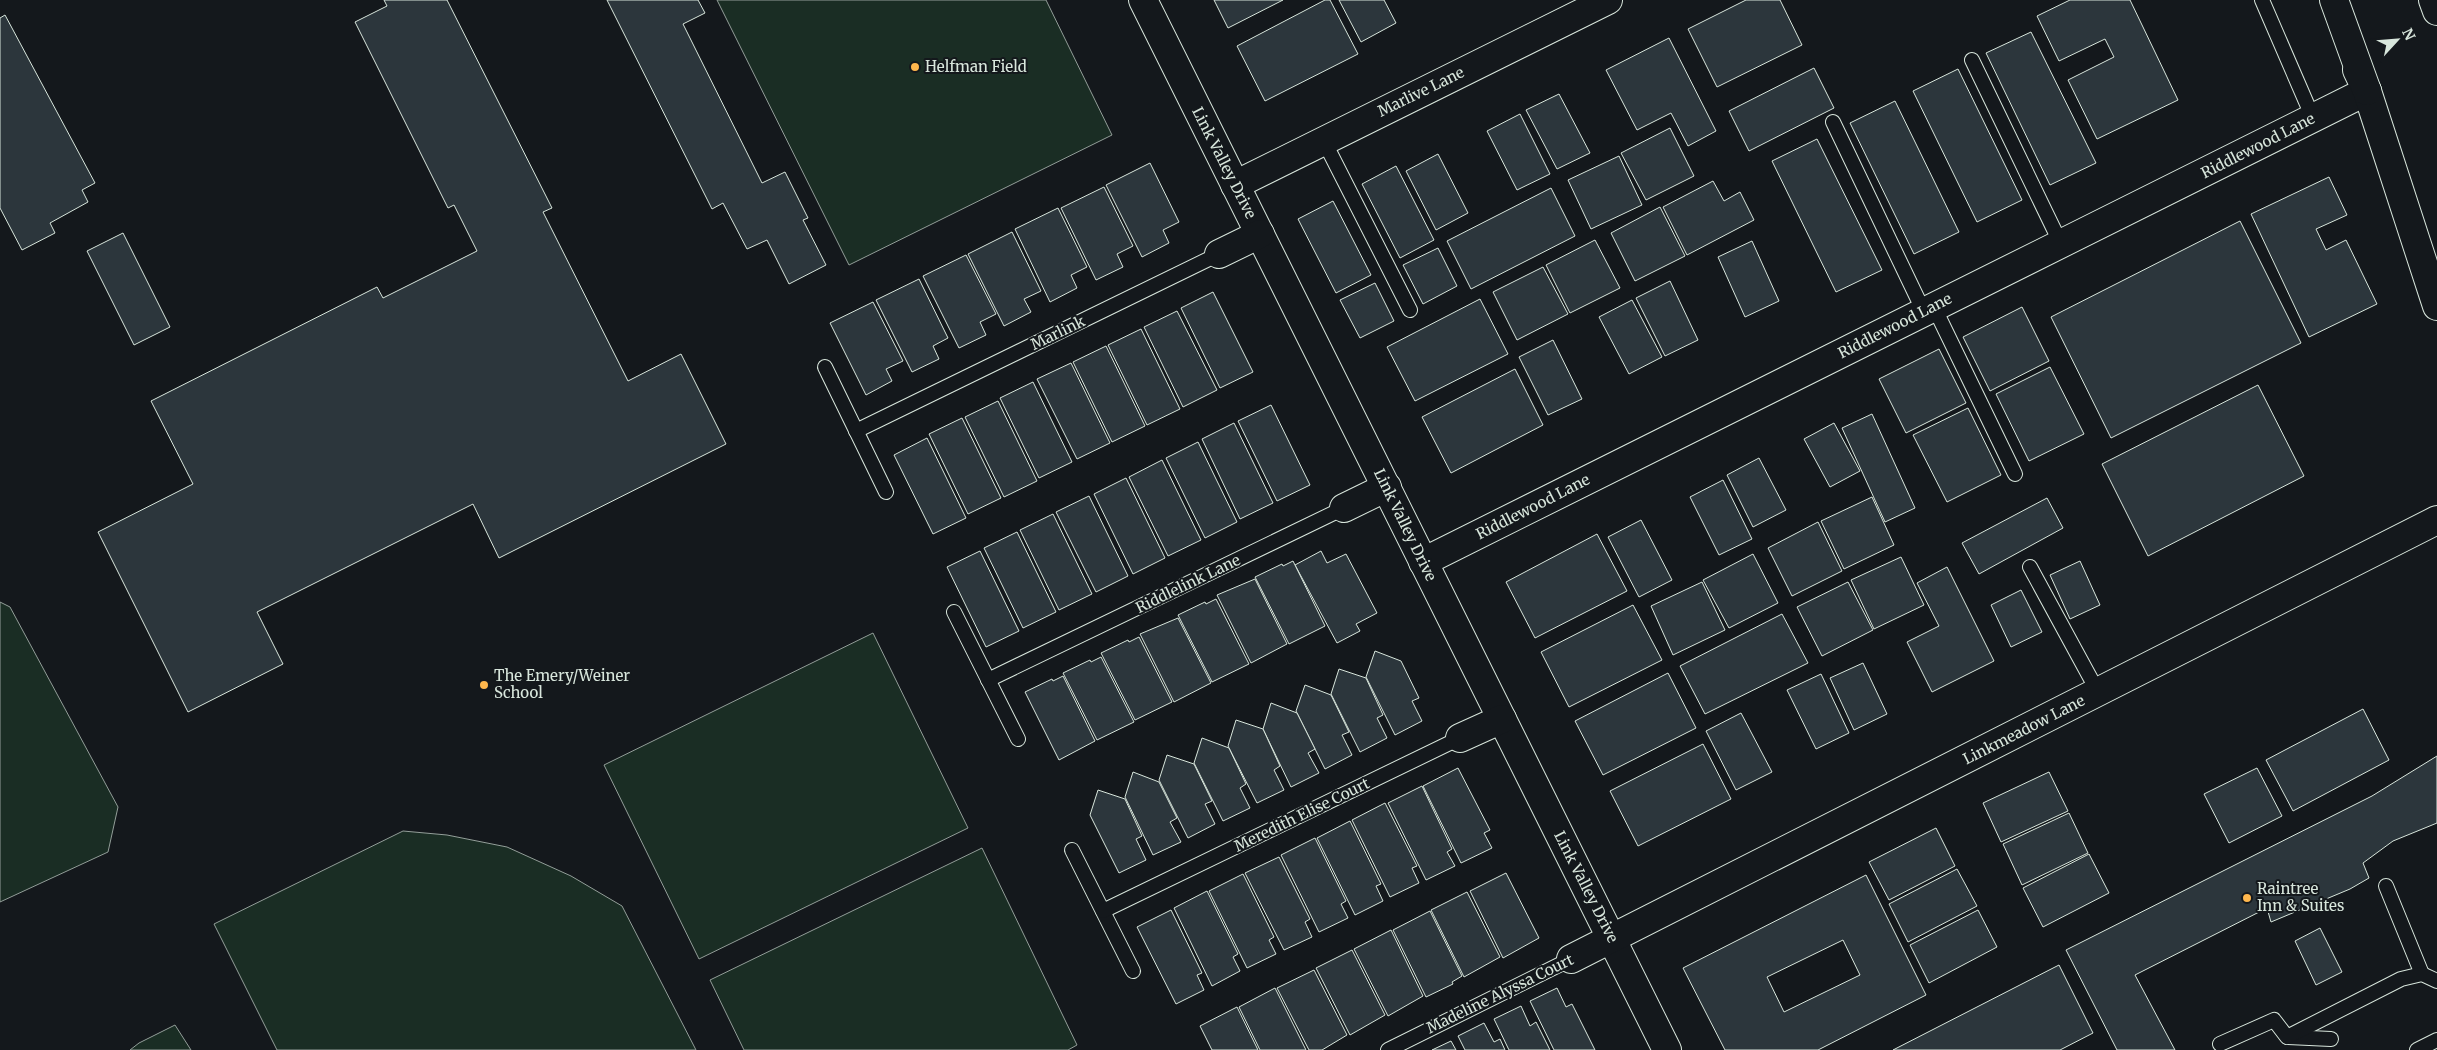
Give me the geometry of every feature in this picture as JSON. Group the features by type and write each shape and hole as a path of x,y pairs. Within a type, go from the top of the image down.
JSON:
{"main road":[{"name":"Link Valley Drive","path":"1143,0 1667,1050"},
{"name":"Marlive Lane","path":"1235,185 1608,0"},
{"path":"2325,0 2367,91"},
{"path":"2334,0 2367,91 2437,306"},
{"path":"2433,0 2437,11"},
{"name":"Riddlewood Lane","path":"1423,562 2367,91"},
{"name":"Marlink","path":"1219,254 1260,234"},
{"name":"Riddlelink Lane","path":"1344,508 1386,487"},
{"name":"Linkmeadow Lane","path":"1612,939 2437,520"},
{"name":"Meredith Elise Court","path":"1460,738 1502,719"},
{"name":"Madeline Alyssa Court","path":"1571,959 1612,939"}],"lane":[{"path":"2262,0 2313,118"},
{"path":"1972,60 2061,244"},
{"path":"1833,122 2015,474"},
{"path":"1324,141 1410,310"},
{"name":"Marlink","path":"856,431 1219,254"},
{"path":"825,367 886,492"},
{"name":"Riddlelink Lane","path":"988,680 1344,508"},
{"path":"2030,567 2098,692"},
{"path":"954,612 1018,739"},
{"name":"Meredith Elise Court","path":"1104,911 1460,738"},
{"path":"1072,850 1133,971"},
{"path":"2386,886 2422,974"},
{"name":"Madeline Alyssa Court","path":"1388,1050 1571,959"},
{"path":"2287,1037 2400,979 2422,974 2437,981"},
{"path":"2220,1044 2274,1020 2287,1037"},
{"path":"2287,1037 2332,1039"},
{"path":"2417,1050 2437,1040"}],"green space":[{"name":"Helfman Field","path":"717,0 1046,0 1112,135 849,265"},
{"path":"0,602 10,607 118,807 108,852 0,902"},
{"path":"873,633 968,828 699,959 604,765"},
{"path":"403,831 447,835 507,847 571,876 622,906 696,1050 277,1050 214,924"},
{"path":"982,848 1077,1045 1068,1050 744,1050 710,980"},
{"path":"175,1025 191,1050 130,1050 139,1043"}],"building":[{"path":"384,0 447,0 552,208 543,212 628,381 681,354 726,444 499,558 473,504 257,612 283,664 188,712 98,532 193,484 151,401 377,287 383,298 477,251 454,205 448,208 355,22 387,6"},
{"path":"607,0 698,0 705,13 683,24 762,183 785,172 808,218 803,220 826,265 789,284 767,240 747,249 723,203 712,209"},
{"path":"1214,0 1283,0 1228,28"},
{"path":"1325,0 1330,0 1358,54 1265,101 1237,46"},
{"path":"1339,0 1384,0 1396,23 1361,42"},
{"path":"1746,0 1780,0 1802,45 1717,87 1688,29"},
{"path":"2070,0 2130,0 2178,100 2097,139 2068,80 2114,57 2105,39 2059,61 2037,16"},
{"path":"5,15 95,183 82,190 88,202 50,223 55,233 22,250 0,208 0,18"},
{"path":"2031,32 2096,163 2050,185 1986,53"},
{"path":"1669,38 1716,131 1688,146 1671,113 1637,130 1606,70"},
{"path":"1814,68 1834,108 1749,151 1729,111"},
{"path":"1958,69 2022,200 1977,222 1913,91"},
{"path":"1559,94 1590,153 1557,169 1526,110"},
{"path":"1895,101 1959,232 1914,254 1850,123"},
{"path":"1520,114 1550,174 1517,190 1487,131"},
{"path":"1670,128 1694,176 1646,200 1621,153"},
{"path":"1817,139 1882,270 1836,292 1772,161"},
{"path":"1438,154 1468,213 1436,230 1406,171"},
{"path":"1619,156 1642,205 1591,229 1568,180"},
{"path":"1150,163 1179,222 1163,230 1169,243 1142,257 1106,185"},
{"path":"1396,166 1434,240 1400,258 1362,184"},
{"path":"2329,177 2347,215 2316,229 2326,250 2346,240 2377,304 2309,337 2251,214"},
{"path":"1713,181 1724,201 1740,192 1754,220 1687,255 1663,207"},
{"path":"1104,187 1133,246 1117,254 1123,267 1096,280 1061,208"},
{"path":"1551,188 1575,236 1471,289 1447,241"},
{"path":"1333,201 1371,275 1336,293 1298,219"},
{"path":"1660,207 1685,256 1635,281 1611,233"},
{"path":"1058,208 1087,267 1071,275 1077,288 1050,302 1015,229"},
{"path":"2240,221 2301,343 2111,438 2051,317"},
{"path":"1012,232 1041,291 1024,299 1031,312 1004,326 968,254"},
{"path":"123,233 170,327 134,345 87,251"},
{"path":"1595,240 1620,288 1570,313 1546,265"},
{"path":"1752,241 1779,301 1745,317 1718,257"},
{"path":"1438,248 1457,286 1423,304 1403,265"},
{"path":"966,255 996,314 980,322 986,335 959,348 923,276"},
{"path":"1543,267 1568,314 1517,340 1493,292"},
{"path":"919,279 948,338 933,346 939,359 912,372 876,300"},
{"path":"1670,281 1698,340 1665,356 1636,298"},
{"path":"1375,283 1394,321 1360,338 1340,300"},
{"path":"1213,292 1253,372 1220,388 1181,308"},
{"path":"1480,299 1508,354 1415,401 1387,347"},
{"path":"1632,300 1662,357 1629,374 1599,317"},
{"path":"873,302 903,361 886,369 892,381 866,395 830,323"},
{"path":"2022,307 2049,361 1990,391 1963,337"},
{"path":"1177,311 1217,390 1183,407 1144,327"},
{"path":"1141,329 1180,409 1147,425 1108,345"},
{"path":"1553,340 1582,399 1548,415 1519,357"},
{"path":"1106,346 1145,426 1112,442 1073,362"},
{"path":"1939,349 1966,403 1906,433 1879,379"},
{"path":"1071,363 1110,443 1077,459 1037,379"},
{"path":"2050,367 2084,434 2029,461 1996,394"},
{"path":"1515,369 1543,425 1451,473 1422,417"},
{"path":"1033,382 1072,462 1039,478 1000,398"},
{"path":"2258,385 2304,476 2148,556 2102,464"},
{"path":"998,401 1037,481 1004,497 965,417"},
{"path":"1271,405 1310,485 1277,501 1238,421"},
{"path":"1968,408 2001,475 1947,502 1913,435"},
{"path":"1872,414 1915,508 1885,522 1842,428"},
{"path":"962,418 1001,498 968,514 929,434"},
{"path":"1234,423 1273,503 1240,519 1202,439"},
{"path":"1834,423 1860,471 1830,487 1804,439"},
{"path":"927,438 966,518 933,534 894,455"},
{"path":"1198,442 1237,522 1205,538 1166,458"},
{"path":"1759,458 1786,510 1753,527 1727,475"},
{"path":"1162,460 1201,540 1168,556 1129,477"},
{"path":"1126,478 1165,558 1133,574 1094,494"},
{"path":"1723,480 1752,539 1719,555 1690,497"},
{"path":"1089,496 1128,576 1096,592 1056,512"},
{"path":"1872,497 1894,545 1844,569 1821,521"},
{"path":"2047,498 2063,528 1979,574 1962,543"},
{"path":"1053,514 1092,594 1059,610 1020,530"},
{"path":"1641,520 1672,580 1639,597 1608,537"},
{"path":"1818,522 1842,571 1792,596 1768,548"},
{"path":"1017,532 1056,612 1023,628 984,548"},
{"path":"1597,534 1627,591 1535,638 1506,582"},
{"path":"980,551 1019,631 986,647 947,567"},
{"path":"1321,551 1327,563 1346,554 1377,613 1356,624 1360,631 1337,643 1295,565"},
{"path":"1753,554 1778,603 1729,628 1703,580"},
{"path":"1901,557 1924,605 1874,629 1851,580"},
{"path":"1293,561 1325,626 1289,644 1255,577 1282,564 1283,566"},
{"path":"2080,561 2100,605 2070,619 2050,575"},
{"path":"1947,567 1994,661 1932,692 1907,642 1939,626 1917,583"},
{"path":"1255,579 1287,644 1251,663 1217,595"},
{"path":"1702,582 1725,630 1673,655 1651,606"},
{"path":"1848,582 1873,630 1822,656 1797,607"},
{"path":"2021,590 2042,632 2011,647 1991,605"},
{"path":"1216,599 1249,664 1212,682 1178,615 1205,602 1206,604"},
{"path":"1633,605 1662,660 1569,707 1541,652"},
{"path":"1782,614 1808,663 1705,714 1680,666"},
{"path":"1178,618 1211,683 1174,702 1140,634"},
{"path":"1139,637 1172,702 1135,720 1101,653 1128,640 1129,642"},
{"path":"1375,651 1401,661 1419,698 1412,701 1422,721 1395,735 1366,677"},
{"path":"1101,657 1134,722 1097,740 1063,673 1090,660 1091,662"},
{"path":"1863,663 1887,714 1854,730 1830,678"},
{"path":"1339,669 1366,678 1383,715 1377,718 1387,738 1360,752 1331,694"},
{"path":"1668,673 1696,728 1603,775 1575,721"},
{"path":"1821,674 1849,733 1816,749 1787,690"},
{"path":"1063,676 1095,741 1059,760 1025,692 1052,679 1053,681"},
{"path":"1305,685 1331,695 1349,732 1342,735 1352,755 1325,769 1296,711"},
{"path":"1271,703 1297,713 1315,749 1308,753 1319,773 1291,787 1263,729"},
{"path":"2363,709 2389,760 2293,811 2266,760"},
{"path":"1741,713 1772,772 1736,790 1706,731"},
{"path":"1236,720 1263,729 1280,766 1274,770 1284,790 1257,803 1228,746"},
{"path":"1202,738 1229,748 1246,784 1240,788 1250,808 1223,821 1194,763"},
{"path":"1703,744 1731,799 1638,846 1610,791"},
{"path":"1167,755 1194,764 1212,801 1205,804 1215,824 1188,838 1159,780"},
{"name":"Raintree Inn & Suites","path":"2437,756 2437,823 2393,841 2363,863 2369,878 2350,889 2271,922 2267,908 2135,975 2175,1050 2117,1050 2066,950 2372,796"},
{"path":"1458,768 1490,830 1484,833 1492,848 1461,863 1423,786"},
{"path":"2257,768 2282,816 2229,843 2204,794"},
{"path":"1133,772 1159,782 1177,818 1170,822 1181,842 1153,855 1125,797"},
{"path":"2049,772 2068,811 2001,842 1983,803"},
{"path":"1422,786 1452,849 1447,852 1455,866 1426,880 1388,803"},
{"path":"1098,790 1125,799 1142,836 1136,839 1146,860 1119,873 1090,815"},
{"path":"1385,803 1417,866 1412,868 1419,883 1390,897 1352,820"},
{"path":"2069,813 2088,853 2022,885 2003,844"},
{"path":"1350,821 1381,884 1376,886 1383,901 1355,915 1317,838"},
{"path":"1936,828 1955,866 1889,900 1869,862"},
{"path":"1315,838 1346,901 1341,904 1348,918 1319,932 1281,855"},
{"path":"2089,854 2109,893 2043,927 2023,888"},
{"path":"1279,857 1310,919 1305,922 1312,937 1284,950 1245,873"},
{"path":"1957,869 1977,906 1908,942 1889,904"},
{"path":"1506,873 1539,938 1503,958 1470,891"},
{"path":"1243,874 1274,937 1269,940 1276,954 1247,968 1209,891"},
{"path":"1866,875 1926,995 1818,1050 1725,1050 1683,968","holes":["1843,940 1860,975 1784,1012 1767,977"]},
{"path":"1207,891 1238,954 1233,957 1240,971 1212,986 1174,908"},
{"path":"1467,892 1500,957 1464,977 1431,910"},
{"path":"1171,910 1202,973 1197,975 1204,990 1176,1004 1137,927"},
{"path":"1978,910 1997,947 1929,983 1910,945"},
{"path":"1430,911 1462,976 1452,982 1453,984 1426,997 1393,930"},
{"path":"2320,928 2342,972 2316,985 2295,941"},
{"path":"1391,930 1423,996 1388,1016 1354,949"},
{"path":"1352,950 1385,1015 1350,1035 1316,968"},
{"path":"2059,965 2093,1033 2060,1050 1893,1050"},
{"path":"1314,970 1347,1035 1322,1050 1309,1050 1277,988"},
{"path":"1275,988 1306,1050 1260,1050 1239,1007"},
{"path":"1557,988 1566,1007 1572,1004 1595,1050 1554,1050 1530,1001"},
{"path":"1521,1006 1530,1026 1536,1022 1550,1050 1509,1050 1494,1019"},
{"path":"1237,1007 1258,1050 1212,1050 1200,1026"},
{"path":"1484,1023 1494,1042 1500,1039 1505,1050 1465,1050 1458,1036"},
{"path":"1451,1041 1456,1050 1432,1050"}],"place":[{"name":"Helfman Field","path":"915,67"},
{"name":"The Emery/Weiner School","path":"484,685"},
{"name":"Raintree Inn & Suites","path":"2247,898"}]}
